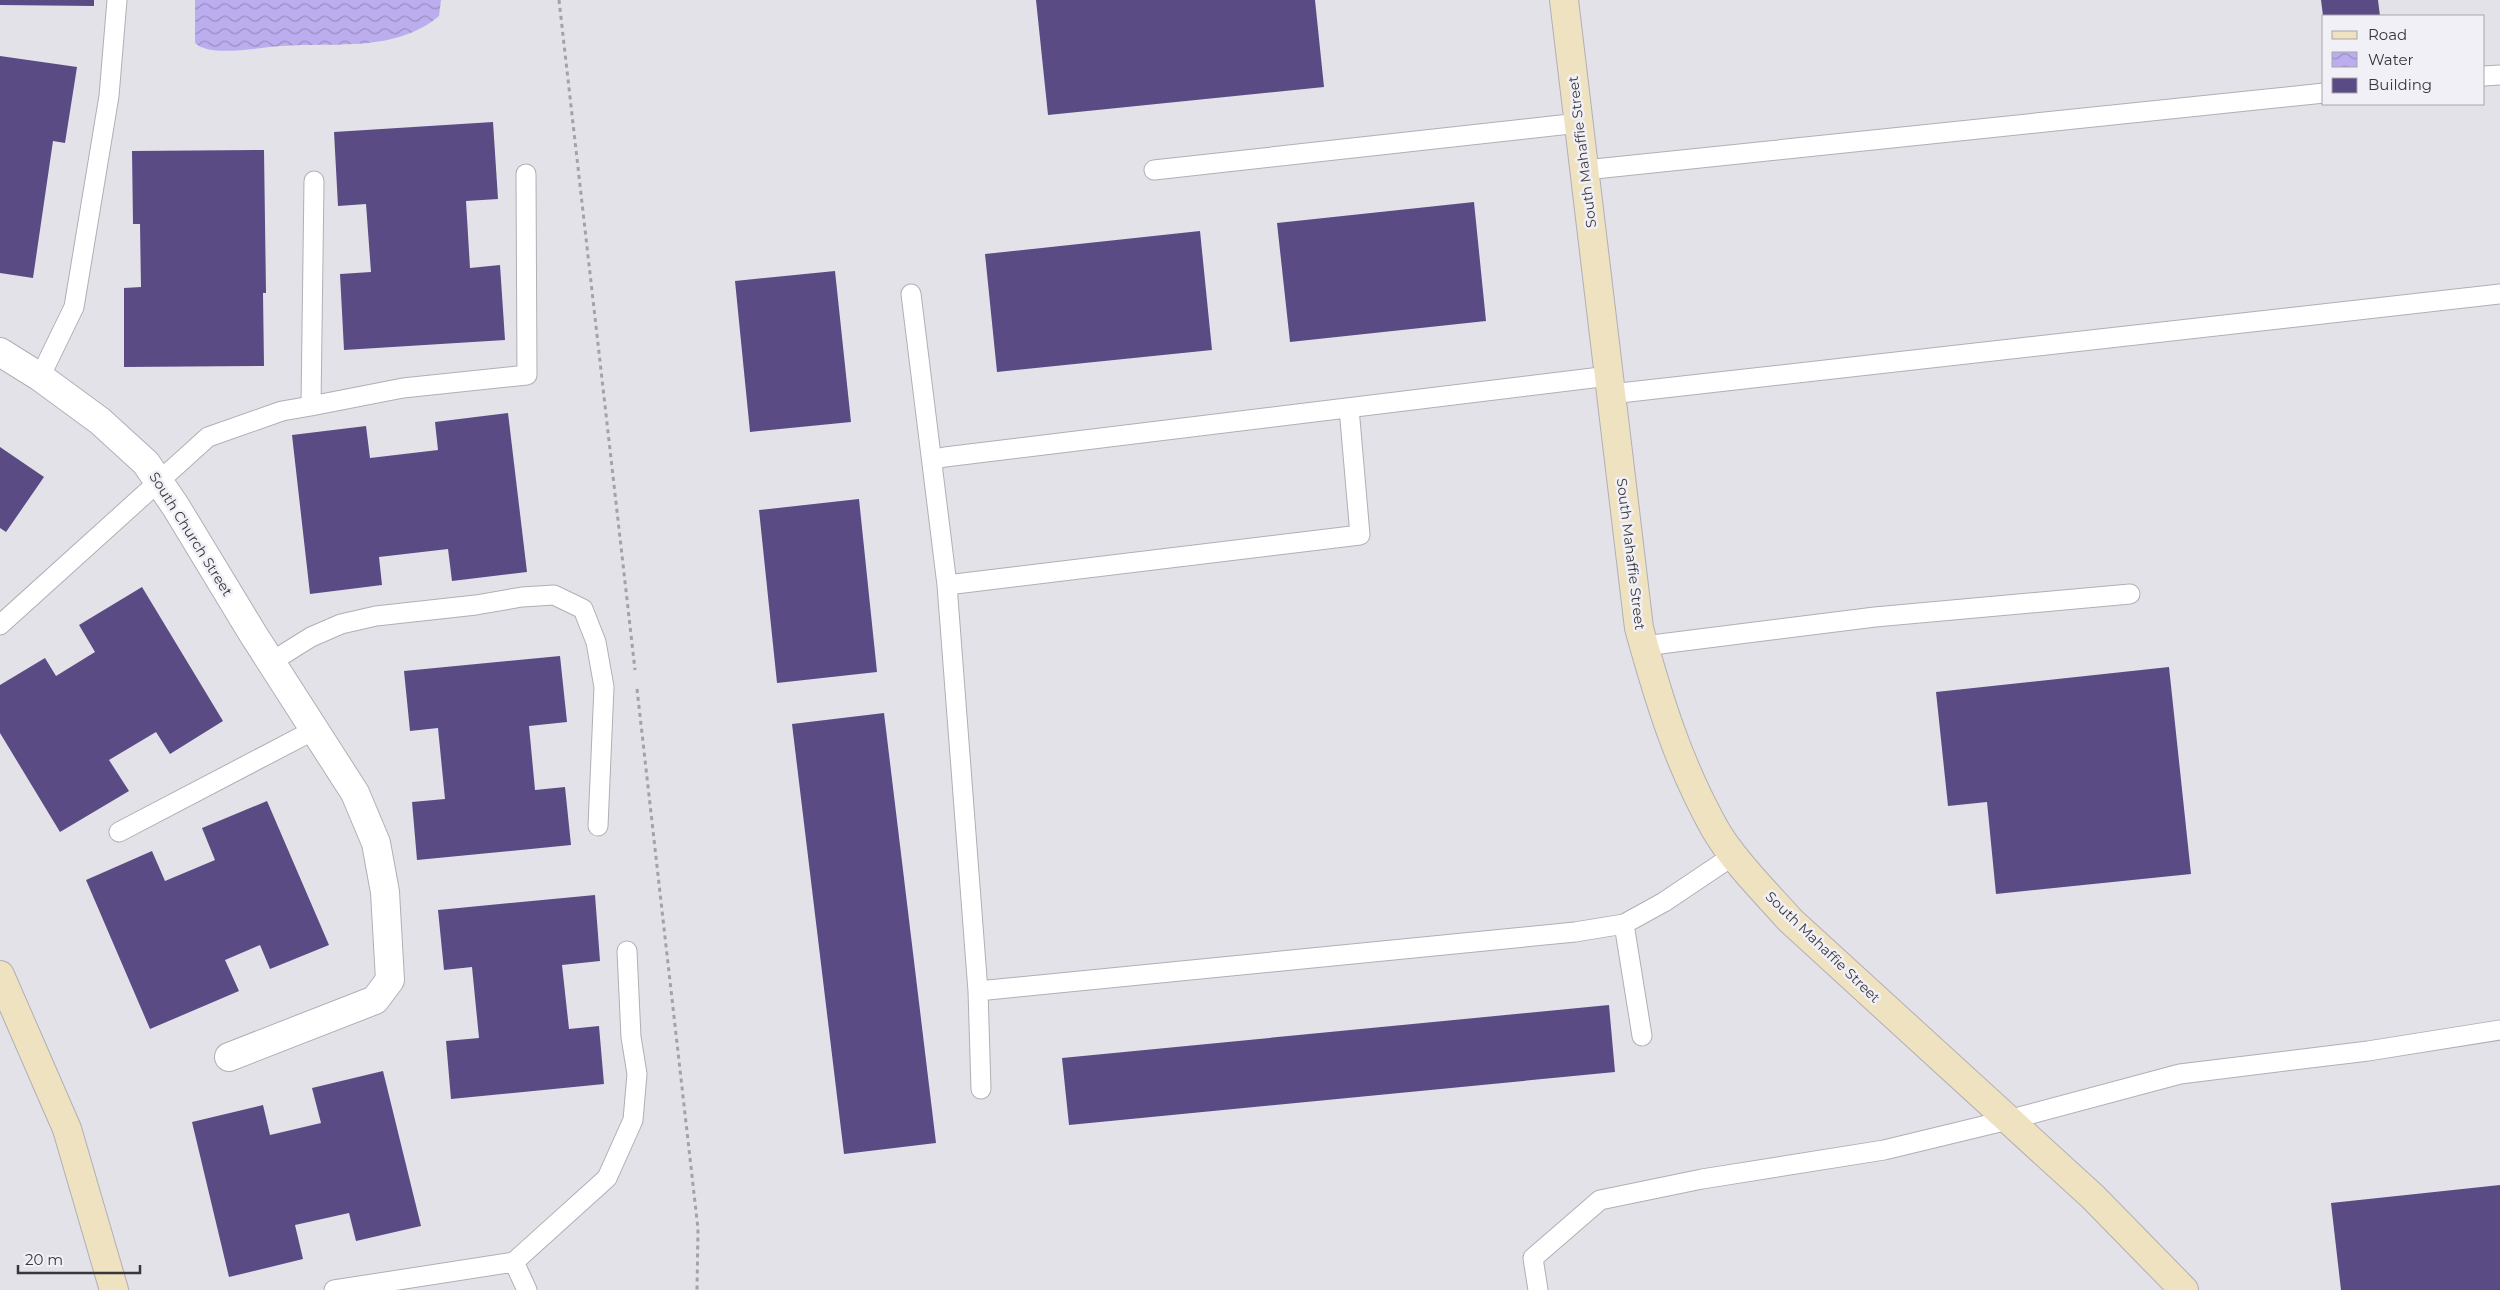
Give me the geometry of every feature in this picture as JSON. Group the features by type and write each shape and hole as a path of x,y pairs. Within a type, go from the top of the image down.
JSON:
{"street":[{"name":"South Mahaffie Street","path":"1564,0 1639,628 1659,702 1674,745 1715,830 1790,920 2093,1197 2184,1290"},
{"name":"South Church Street","path":"0,352 40,377 100,421 146,463 355,793 376,843 385,892 390,980 376,1000 229,1057"},
{"path":"0,976 67,1129 114,1290"}],"lane":[{"path":"40,377 74,307 109,96 117,0"},
{"path":"2485,76 2500,75"},
{"path":"1585,170 2322,93"},
{"path":"1154,170 1579,123"},
{"path":"0,625 208,437 282,411 403,388 527,376 526,174"},
{"path":"311,406 314,181"},
{"path":"911,294 947,585 978,991 981,1089"},
{"path":"932,460 1349,408 1610,385 2500,294"},
{"path":"947,585 1360,535 1349,408"},
{"path":"1644,646 1875,616 2130,594"},
{"path":"271,662 311,637 341,624 376,616 476,605 522,597 554,595 582,609 596,642 604,687 598,826"},
{"path":"119,832 314,730"},
{"path":"978,991 1575,932 1624,924 1664,902 1734,855"},
{"path":"1624,924 1642,1036"},
{"path":"334,1290 514,1262 607,1178 632,1120 637,1074 631,1037 627,951"},
{"path":"1538,1290 1533,1258 1600,1200 1702,1179 1884,1150 2008,1120 2180,1074 2368,1051 2500,1030"},
{"path":"514,1262 527,1290"}],"path":[{"path":"559,0 636,675"},
{"path":"637,685 698,1229 697,1290"}],"water":[{"path":"195,0 441,0 439,16 422,28 403,36 383,41 223,51 212,50 195,43"}],"building":[{"path":"0,0 94,0 94,6 0,5"},
{"path":"1036,0 1315,0 1324,87 1048,115"},
{"path":"2321,0 2378,0 2380,15 2323,15"},
{"path":"0,56 77,67 65,143 53,141 33,278 0,273"},
{"path":"493,122 498,199 466,201 470,268 500,265 505,340 344,350 340,274 371,272 366,204 338,206 334,132"},
{"path":"264,150 266,293 263,293 264,366 124,367 124,288 141,287 140,224 133,224 132,151"},
{"path":"1474,202 1486,321 1290,342 1277,223"},
{"path":"1200,231 1212,350 997,372 985,254"},
{"path":"835,271 851,422 750,432 735,281"},
{"path":"508,413 527,572 452,581 448,549 379,557 382,585 310,594 292,435 366,426 370,458 438,450 435,422"},
{"path":"0,447 44,477 6,532 0,528"},
{"path":"859,499 877,672 777,683 759,510"},
{"path":"142,587 223,721 170,754 156,732 109,760 129,791 60,832 0,733 0,685 45,658 56,676 95,652 79,625"},
{"path":"560,656 567,722 529,726 535,790 565,787 571,845 417,860 412,802 445,799 438,728 410,731 404,671"},
{"path":"2169,667 2191,874 1996,894 1987,802 1948,806 1936,692"},
{"path":"884,713 936,1143 844,1154 792,724"},
{"path":"267,801 329,945 270,969 260,945 225,960 239,991 150,1029 86,880 152,851 165,881 215,860 202,828"},
{"path":"595,895 600,961 562,965 569,1029 599,1026 604,1084 451,1099 446,1041 479,1038 472,967 444,970 438,910"},
{"path":"1609,1005 1615,1072 1069,1125 1062,1058"},
{"path":"383,1071 421,1226 356,1241 349,1213 295,1225 303,1259 229,1277 192,1122 263,1105 270,1135 321,1123 312,1088"},
{"path":"2500,1185 2500,1290 2341,1290 2331,1203"}]}
